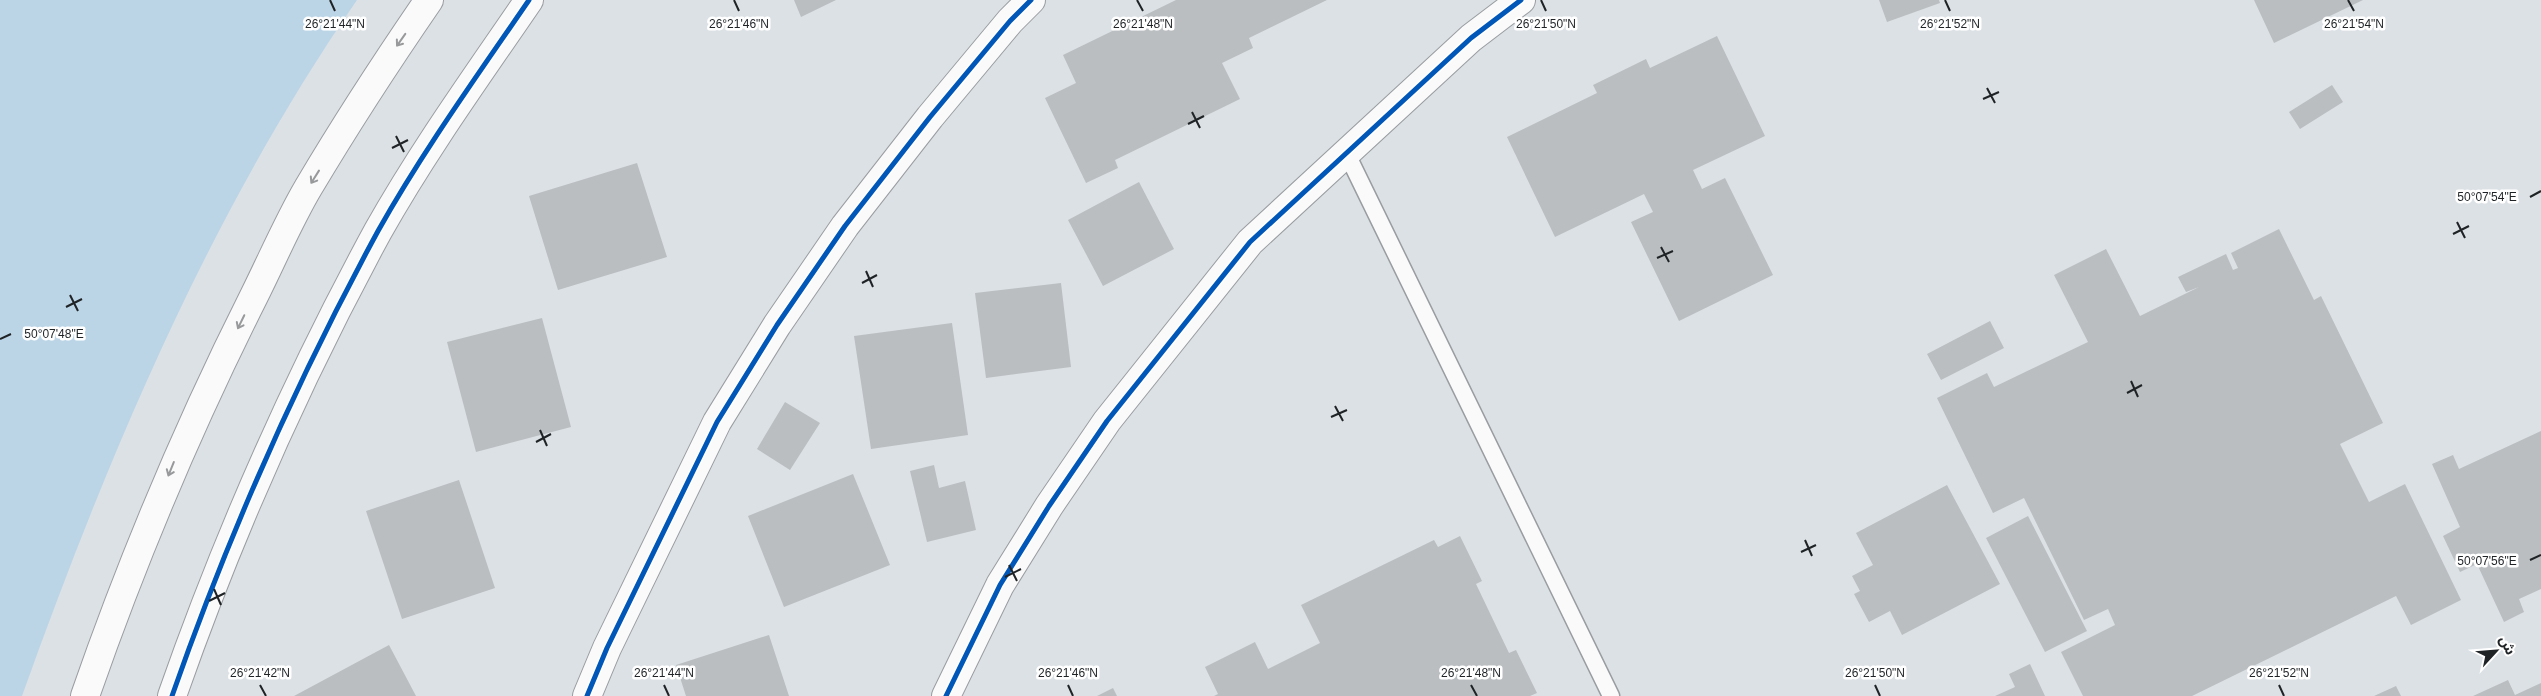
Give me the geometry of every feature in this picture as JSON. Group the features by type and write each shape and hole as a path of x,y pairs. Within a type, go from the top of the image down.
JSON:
{"street":[{"path":"85,696 120,594 177,455 241,321 307,190 384,66 429,0"},
{"path":"172,696 197,624 252,489 314,358 374,239 453,111 529,0"},
{"path":"587,696 616,630 717,422 777,325 846,226 924,124 1010,21 1031,0"},
{"path":"946,696 1000,585 1049,506 1107,421 1250,242 1471,38 1521,0"}],"lane":[{"path":"1346,152 1611,696"}],"shaded area":[{"path":"0,0 357,0 304,81 255,164 209,250 167,337 127,425 90,515 22,696 0,696"}],"building":[{"path":"794,0 836,0 801,17"},
{"path":"1176,0 1327,0 1249,38 1253,48 1222,63 1240,99 1115,160 1118,168 1086,183 1045,98 1076,83 1063,55"},
{"path":"1879,0 1939,0 1940,3 1887,22"},
{"path":"2254,0 2363,0 2274,43"},
{"path":"1717,36 1765,136 1693,170 1702,189 1725,178 1773,275 1679,321 1631,222 1653,212 1644,194 1555,237 1507,137 1597,93 1593,85 1646,59 1650,68"},
{"path":"2332,85 2343,102 2300,129 2289,112"},
{"path":"637,163 667,257 558,290 529,196"},
{"path":"1139,182 1174,249 1103,286 1068,220"},
{"path":"2279,229 2314,300 2321,296 2383,423 2340,444 2369,502 2405,484 2461,600 2411,625 2396,596 2192,696 2083,696 2061,652 2115,625 2108,609 2084,620 2024,498 1993,513 1937,398 1987,373 1994,387 2088,342 2054,275 2106,249 2140,316 2199,287 2186,292 2178,277 2226,254 2233,270 2238,268 2231,253"},
{"path":"1061,283 1071,367 986,378 975,293"},
{"path":"542,318 571,427 476,452 447,342"},
{"path":"1990,321 2004,348 1941,380 1927,354"},
{"path":"952,323 968,435 871,449 854,336"},
{"path":"785,402 820,423 790,470 757,449"},
{"path":"2541,431 2541,589 2519,599 2524,612 2504,622 2477,564 2460,572 2443,536 2460,527 2432,464 2453,455 2459,469"},
{"path":"934,465 939,488 965,481 976,530 927,542 910,471"},
{"path":"853,474 890,565 784,607 748,516"},
{"path":"459,480 495,588 402,619 366,511"},
{"path":"1947,485 2000,584 1902,635 1890,611 1869,622 1854,594 1860,591 1852,576 1873,565 1856,533"},
{"path":"2028,516 2087,631 2045,652 1986,538"},
{"path":"1460,536 1482,581 1476,584 1509,653 1516,650 1537,693 1530,696 1214,696 1218,694 1205,667 1255,642 1268,669 1320,643 1301,605 1434,540 1438,547"},
{"path":"769,635 789,696 686,696 676,665"},
{"path":"389,645 416,696 294,696"},
{"path":"2030,664 2045,696 1995,696 2015,687 2009,674"},
{"path":"2508,680 2515,695 2541,683 2541,696 2473,696"},
{"path":"2396,686 2401,696 2374,696"},
{"path":"1113,688 1117,696 1097,696"}],"cycle path":[{"path":"172,696 240,518 292,401 348,287 413,172 529,0"},
{"path":"587,696 607,648 717,422 777,325 845,226 930,117 1010,21 1031,0"},
{"path":"946,696 1000,585 1049,506 1107,421 1250,242 1471,38 1521,0"}]}
